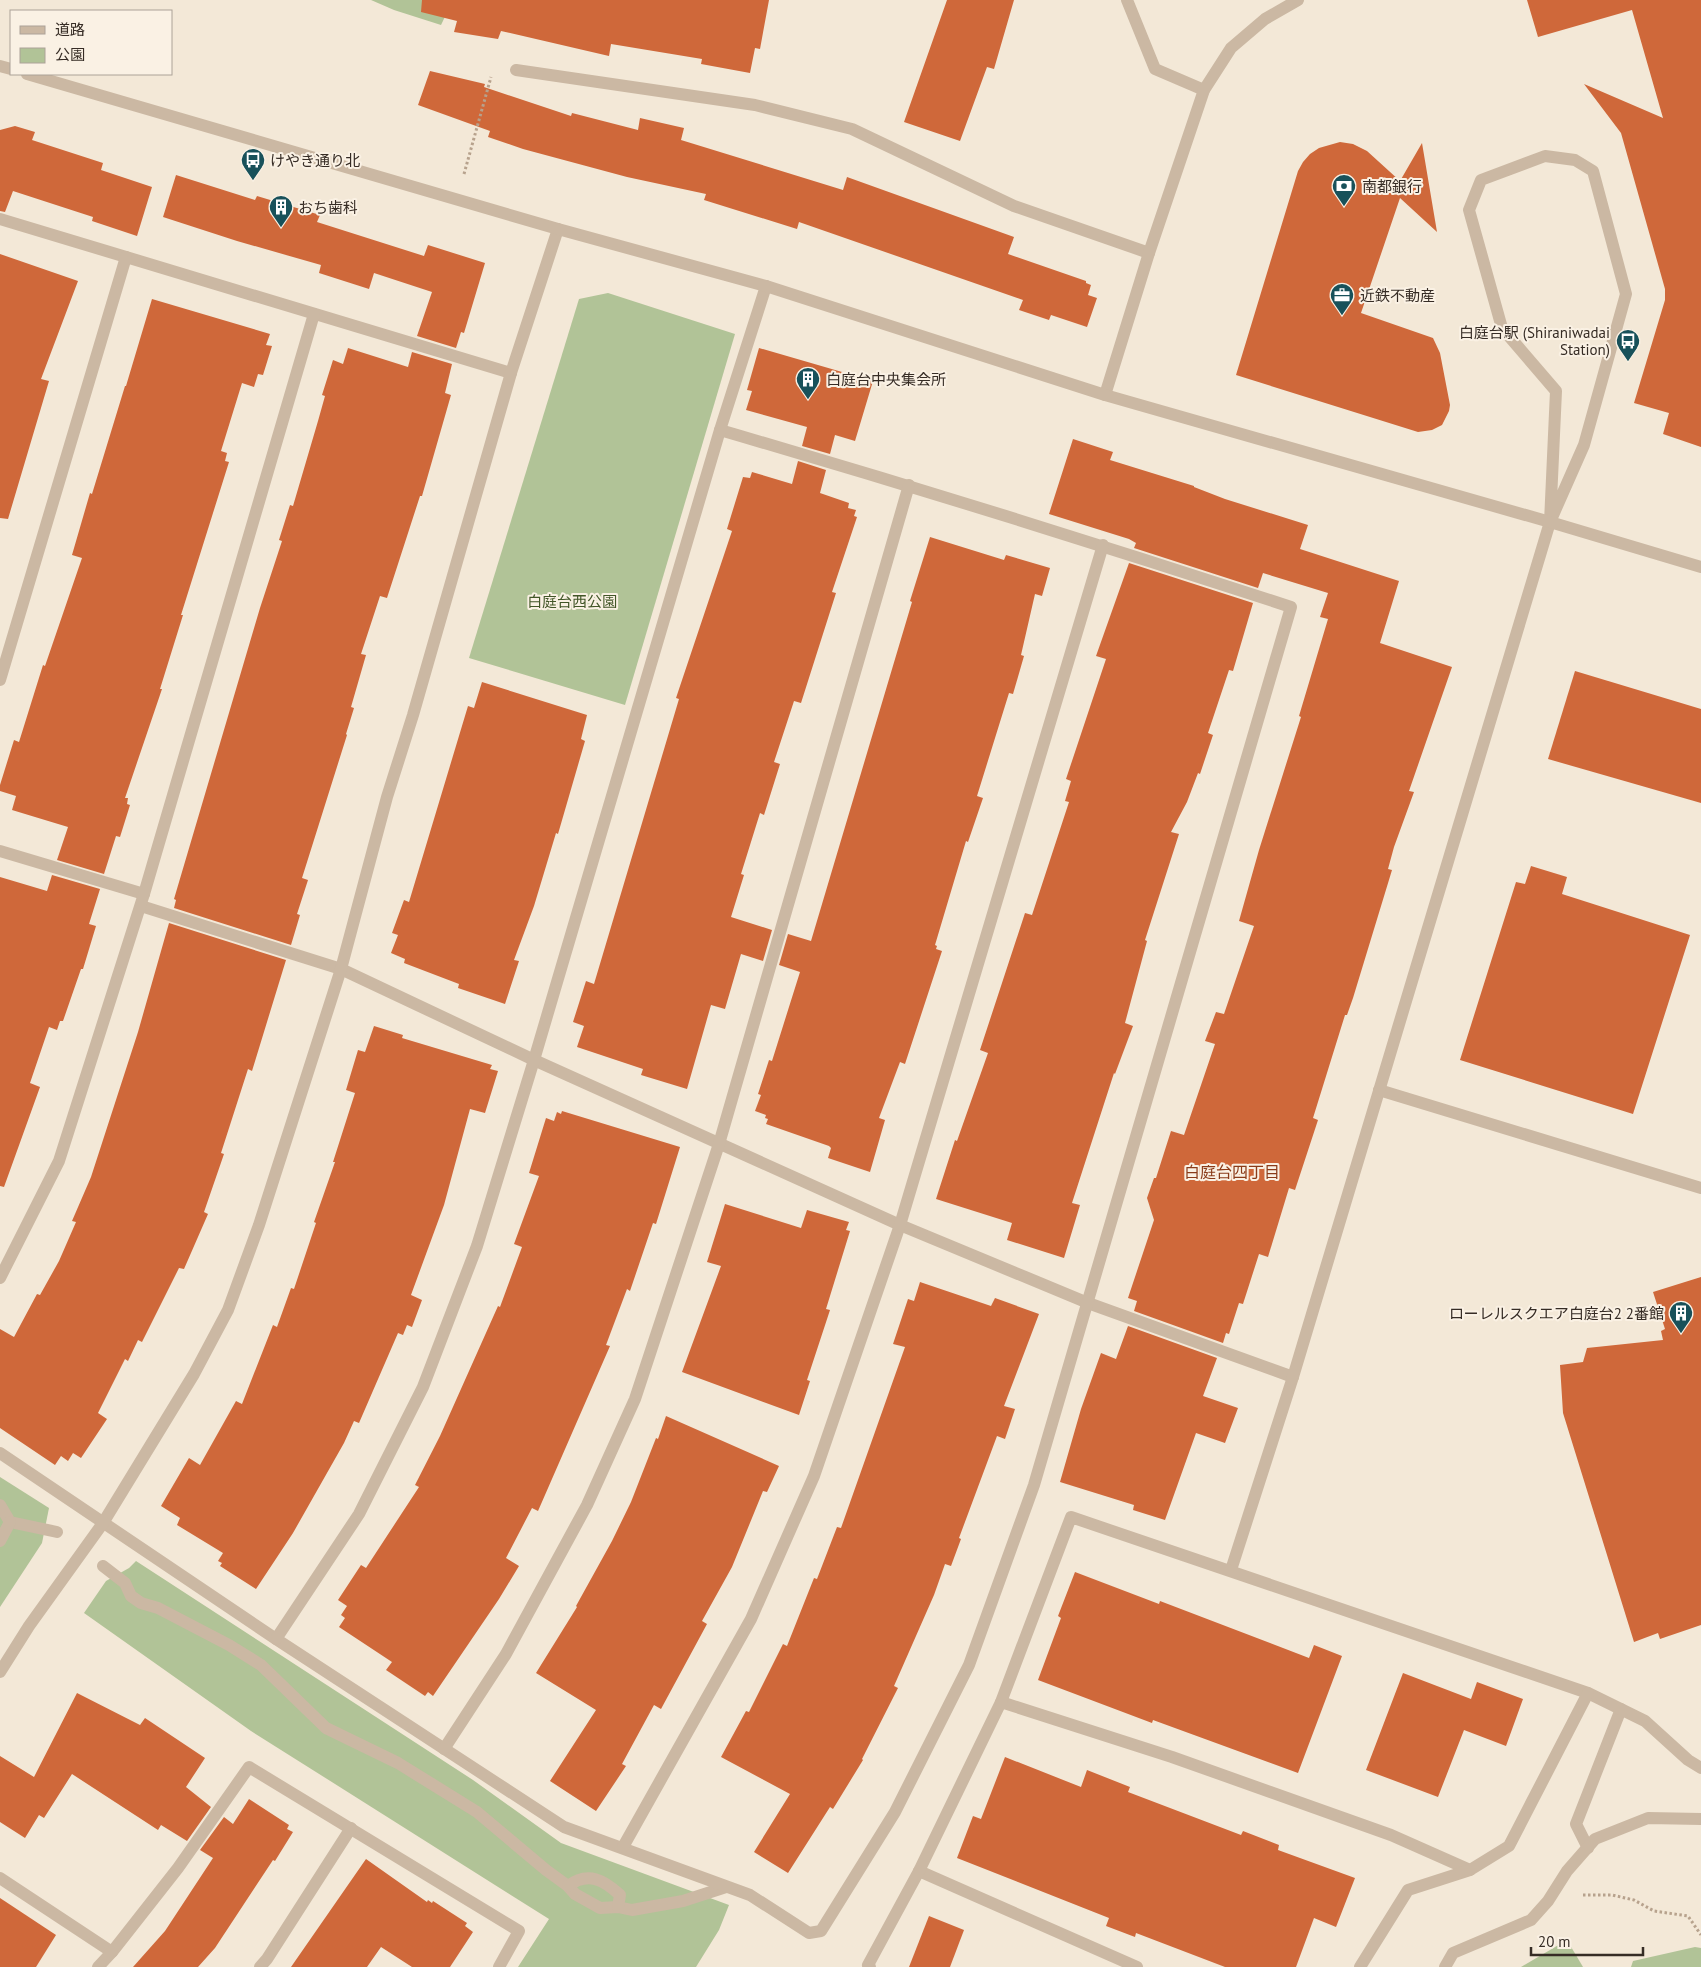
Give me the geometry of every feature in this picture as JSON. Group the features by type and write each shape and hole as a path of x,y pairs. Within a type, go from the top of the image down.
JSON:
{"street":[{"path":"1127,0 1155,69 1204,90"},
{"path":"1105,396 1149,253 1204,90 1231,48 1265,19 1298,0"},
{"path":"516,70 755,105 852,129 1014,206 1149,253"},
{"path":"30,75 558,229 766,286 1105,396 1550,522 1701,567"},
{"path":"1231,1570 1294,1377 1550,522 1584,445 1626,294 1593,171 1575,160 1545,156 1481,180 1469,210 1502,328 1556,391 1550,522"},
{"path":"0,219 511,373"},
{"path":"0,1672 29,1626 103,1523 194,1374 228,1310 259,1225 341,969 387,797 413,715 511,373 558,229"},
{"path":"0,680 126,257"},
{"path":"276,1639 359,1514 423,1387 477,1246 534,1060 720,430 766,286"},
{"path":"0,1278 59,1161 142,900 314,314"},
{"path":"0,1453 276,1639 564,1827 750,1895 809,1933 822,1931 895,1812 969,1665 1034,1484 1291,607 1103,545 909,485 720,430"},
{"path":"444,1749 506,1654 587,1506 635,1399 720,1144 909,485"},
{"path":"623,1847 751,1618 814,1476 900,1225 1103,545"},
{"path":"0,851 341,969 534,1060 900,1225 1088,1303 1294,1377"},
{"path":"1379,1090 1701,1188"},
{"path":"0,1505 10,1522 56,1532"},
{"path":"870,1967 868,1964 919,1872 1001,1702 1071,1517 1588,1693 1645,1721 1688,1760 1701,1768"},
{"path":"0,1541 10,1522"},
{"path":"103,1566 124,1584 131,1596 141,1603 158,1608 260,1665 326,1728 398,1763 477,1812 568,1886 575,1894 600,1908 618,1907 632,1910 683,1901 726,1887"},
{"path":"1360,1967 1408,1890 1470,1870 1509,1846 1588,1693"},
{"path":"1001,1702 1172,1757 1391,1835 1470,1870"},
{"path":"1588,1848 1576,1824 1621,1710"},
{"path":"98,1967 178,1868 249,1768 519,1930 499,1967"},
{"path":"1446,1967 1453,1953 1531,1920 1548,1901 1567,1871 1595,1839 1648,1818 1701,1819"},
{"path":"260,1967 351,1828"},
{"path":"919,1872 1137,1967"},
{"path":"0,1878 112,1952"},
{"path":"568,1886 576,1879 587,1878 607,1883 620,1895 618,1907"}],"path":[{"path":"464,175 493,69 516,70"},
{"path":"1548,1901 1586,1894 1612,1895 1627,1898 1654,1912 1688,1916 1701,1934"}],"green space":[{"path":"371,0 453,0 441,25 394,10"},
{"name":"白庭台西公園","path":"608,293 735,334 625,705 469,658 579,299"},
{"path":"0,1477 49,1508 42,1543 0,1607"},
{"path":"136,1561 473,1780 561,1843 729,1905 719,1930 696,1967 518,1967 549,1919 251,1731 84,1613 106,1581 129,1568"},
{"path":"1567,1940 1583,1967 1521,1967"},
{"path":"1695,1947 1701,1948 1701,1967 1631,1967 1633,1961"}],"building":[{"path":"422,0 769,0 760,49 755,48 750,73 701,64 702,59 611,44 609,56 501,31 498,39 454,32 457,21 421,12"},
{"path":"947,0 1014,0 994,69 987,67 960,141 904,122"},
{"path":"1527,0 1701,0 1701,447 1663,434 1669,413 1634,403 1665,300 1665,289 1621,133 1584,84 1663,118 1632,10 1538,37"},
{"path":"430,71 485,84 484,87 571,116 572,113 638,130 640,118 684,128 681,140 843,190 847,177 1014,237 1008,254 1086,281 1086,283 1091,285 1088,295 1097,298 1087,327 1051,315 1049,320 1019,310 1023,300 799,222 797,229 704,200 706,194 627,177 523,149 488,137 490,131 418,105"},
{"path":"15,126 35,132 32,140 103,163 101,170 152,187 137,236 92,221 93,217 13,191 5,212 0,211 0,130"},
{"path":"1340,142 1353,144 1367,151 1400,181 1422,143 1437,232 1400,198 1361,313 1433,338 1440,353 1450,405 1442,425 1432,430 1418,432 1236,375 1298,171 1310,154 1319,148"},
{"path":"176,175 255,200 257,196 320,215 317,222 424,256 428,245 485,263 464,333 461,332 456,348 417,336 432,292 374,273 369,289 319,273 321,265 163,217"},
{"path":"0,254 78,281 41,379 49,381 8,519 0,518"},
{"path":"152,299 270,334 266,345 272,346 263,375 258,374 254,387 242,383 221,451 227,453 225,461 229,462 181,615 183,615 160,689 162,689 125,798 128,798 127,804 130,805 120,837 116,836 104,874 57,860 68,827 12,810 16,796 0,791 0,785 14,740 19,742 43,665 45,666 82,558 72,555"},
{"path":"348,348 408,367 412,352 452,364 445,393 451,395 422,496 420,496 387,598 380,596 361,654 366,655 351,707 354,708 302,878 308,880 297,914 300,915 291,945 174,908 176,900 174,899 260,608 282,541 279,540 290,505 293,506 325,396 322,395 333,360 343,364"},
{"name":"白庭台中央集会所","path":"759,348 873,381 855,441 835,435 830,454 802,446 807,427 746,410 752,391 747,390"},
{"path":"1073,439 1113,452 1110,460 1308,525 1300,549 1399,581 1380,643 1452,667 1409,791 1414,792 1394,847 1388,869 1392,870 1353,998 1347,1015 1345,1015 1313,1118 1318,1120 1295,1190 1289,1188 1268,1257 1259,1254 1243,1304 1239,1303 1229,1334 1226,1333 1223,1343 1134,1311 1137,1301 1128,1298 1154,1220 1147,1198 1154,1178 1156,1178 1171,1131 1184,1135 1215,1044 1205,1041 1216,1012 1224,1014 1254,926 1239,921 1259,850 1301,717 1299,716 1328,619 1320,617 1328,593 1263,573 1258,588 1134,548 1136,543 1129,539 1049,514"},
{"path":"798,461 826,470 820,493 849,503 848,508 856,510 854,516 857,517 832,592 836,593 801,703 794,701 774,762 780,764 764,815 760,813 741,874 744,875 731,917 772,930 763,961 741,954 725,1009 711,1005 687,1089 641,1075 643,1069 577,1047 584,1026 573,1022 586,981 594,984 679,699 676,698 732,531 727,529 743,477 750,478 752,472 792,484"},
{"path":"930,537 1004,560 1006,555 1050,568 1042,596 1035,594 1021,655 1024,656 1013,694 1009,693 977,796 983,798 968,842 966,841 935,945 937,946 936,949 942,951 905,1064 900,1062 879,1118 885,1120 870,1172 828,1158 831,1148 829,1146 766,1124 768,1119 765,1118 766,1115 755,1111 761,1095 758,1094 769,1060 772,1061 800,972 779,965 788,934 811,941"},
{"path":"1129,563 1253,603 1233,671 1229,670 1208,733 1213,735 1200,774 1198,773 1187,802 1171,832 1179,834 1145,940 1147,941 1125,1023 1133,1026 1114,1073 1072,1203 1080,1205 1064,1258 1007,1240 1012,1223 936,1199 955,1140 957,1141 988,1053 980,1050 1025,913 1032,915 1069,802 1065,801 1071,781 1066,779 1106,659 1096,656"},
{"path":"1575,671 1701,709 1701,803 1548,759"},
{"path":"482,682 587,715 581,739 585,741 558,834 556,833 534,906 514,960 519,961 505,1004 458,988 459,984 404,963 405,959 391,953 398,935 392,933 404,900 409,902 468,706 474,708"},
{"path":"1531,866 1567,877 1562,894 1690,935 1633,1114 1460,1060 1516,882 1525,884"},
{"path":"52,875 100,889 89,924 96,926 83,969 81,969 63,1021 60,1021 57,1030 49,1027 30,1083 40,1087 4,1187 0,1186 0,877 47,891"},
{"path":"169,923 286,960 252,1071 248,1069 221,1153 224,1154 204,1212 208,1214 184,1269 179,1268 142,1342 138,1340 128,1361 125,1359 98,1413 107,1419 81,1458 73,1453 68,1461 61,1456 55,1465 0,1428 0,1329 14,1337 37,1294 40,1295 59,1261 76,1222 72,1221 91,1177 138,1032"},
{"path":"374,1026 403,1035 402,1038 492,1065 490,1069 498,1071 485,1113 470,1109 444,1205 411,1295 422,1300 412,1327 407,1325 403,1335 398,1333 359,1423 354,1421 344,1443 293,1533 256,1589 220,1566 222,1563 218,1561 223,1553 177,1525 180,1518 161,1506 189,1458 200,1465 236,1401 242,1404 273,1325 277,1327 291,1288 294,1289 355,1093 346,1090 358,1050 365,1052"},
{"path":"562,1111 680,1147 656,1224 653,1223 630,1291 627,1289 606,1345 610,1346 538,1511 532,1508 506,1558 519,1566 499,1599 433,1696 428,1692 425,1696 386,1670 392,1662 339,1627 345,1618 341,1615 347,1606 338,1600 361,1565 366,1568 419,1487 415,1485 440,1436 498,1306 500,1307 522,1247 514,1244 539,1176 529,1173 546,1118 554,1121 557,1112 561,1114"},
{"path":"725,1204 801,1228 807,1210 849,1222 846,1230 850,1231 826,1309 830,1310 807,1380 810,1381 799,1415 682,1372 721,1266 707,1262"},
{"path":"1701,1277 1701,1625 1660,1639 1658,1633 1634,1642 1563,1413 1560,1365 1583,1362 1587,1348 1663,1340 1661,1331 1665,1329 1653,1292"},
{"path":"920,1282 991,1306 995,1298 1039,1314 1004,1406 1015,1409 1005,1439 997,1436 959,1538 961,1539 951,1566 945,1564 934,1595 894,1686 898,1688 863,1760 833,1809 830,1807 788,1873 754,1852 790,1794 721,1757 746,1711 749,1712 783,1644 787,1646 814,1578 817,1579 837,1527 841,1528 905,1347 893,1344 908,1299 914,1301"},
{"path":"1128,1326 1217,1358 1203,1396 1238,1408 1225,1443 1196,1433 1165,1520 1133,1510 1134,1505 1060,1482 1081,1409 1101,1353 1116,1359"},
{"path":"666,1416 779,1466 767,1492 763,1491 732,1567 702,1621 707,1624 661,1709 654,1705 622,1764 626,1766 596,1811 550,1781 596,1710 536,1673 577,1607 612,1541 631,1502"},
{"path":"1075,1572 1159,1604 1160,1601 1309,1658 1314,1645 1342,1656 1298,1773 1153,1720 1152,1723 1038,1680 1061,1618 1058,1616"},
{"path":"1403,1673 1471,1699 1477,1682 1523,1699 1506,1746 1464,1730 1438,1797 1366,1770"},
{"path":"77,1693 140,1725 145,1718 205,1758 186,1787 211,1807 187,1841 161,1825 158,1830 72,1774 44,1818 39,1815 25,1838 0,1822 0,1756 34,1777"},
{"path":"1005,1757 1081,1787 1087,1770 1130,1787 1128,1792 1241,1835 1243,1831 1279,1845 1278,1850 1355,1878 1336,1927 1314,1918 1296,1967 1225,1967 1136,1933 1135,1937 1106,1926 1109,1918 957,1858 973,1816 981,1819"},
{"path":"249,1799 289,1825 287,1829 293,1832 215,1948 198,1967 133,1967 165,1931 213,1858 200,1850 224,1817 233,1824"},
{"path":"366,1859 427,1902 428,1900 432,1903 433,1901 467,1923 465,1926 473,1932 450,1967 412,1967 381,1947 367,1967 291,1967"},
{"path":"0,1898 56,1935 36,1967 0,1967"},
{"path":"929,1916 964,1930 950,1967 909,1967"}],"place":[{"name":"けやき通り北","path":"253,181"},
{"name":"南都銀行","path":"1344,207"},
{"name":"おち歯科","path":"281,228"},
{"name":"近鉄不動産","path":"1342,316"},
{"name":"白庭台駅 (Shiraniwadai Station)","path":"1628,362"},
{"name":"白庭台中央集会所","path":"808,400"},
{"name":"ローレルスクエア白庭台2 2番館","path":"1681,1334"}],"district":[{"name":"白庭台四丁目","path":"1232,1172"}]}
